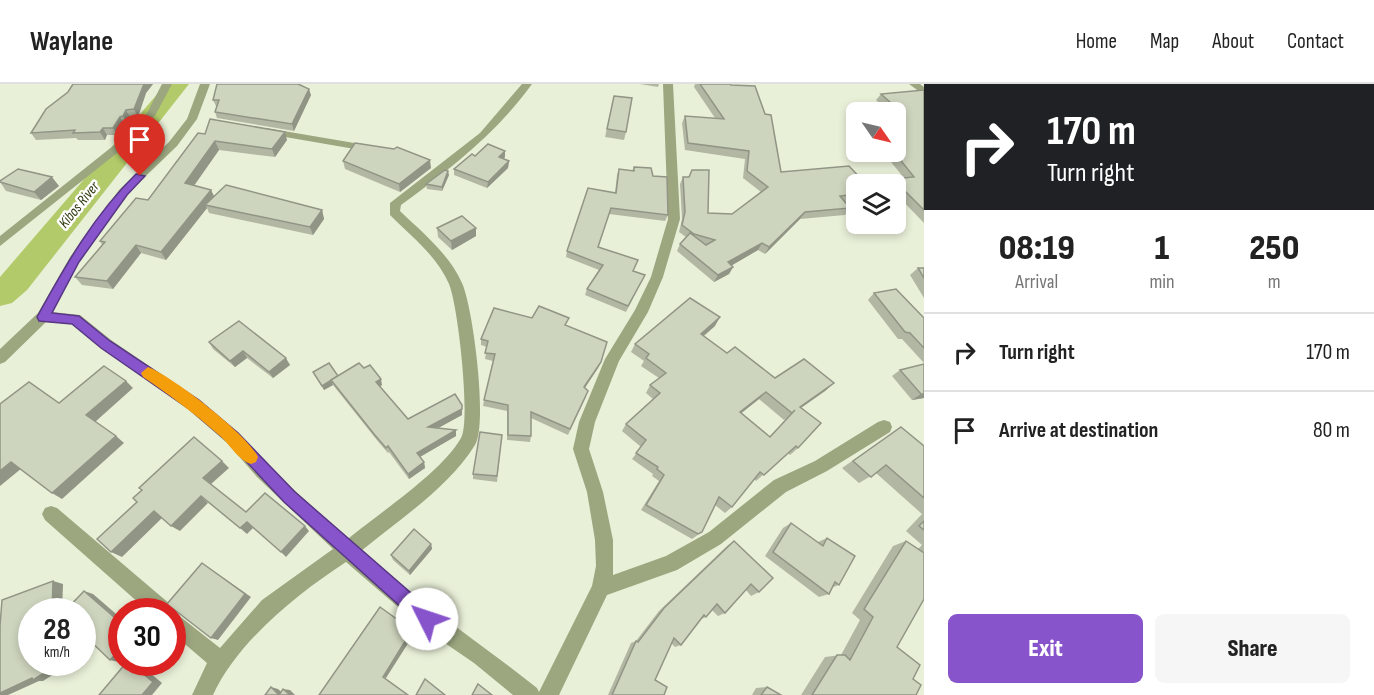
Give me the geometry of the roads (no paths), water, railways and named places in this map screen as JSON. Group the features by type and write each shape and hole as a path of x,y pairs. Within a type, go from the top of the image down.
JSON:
{"street":[{"path":"0,242 137,132 151,114 167,84"},
{"path":"0,358 43,317 74,260 123,192 198,120 205,84"},
{"path":"202,695 221,662 269,606 348,550 454,461 470,439 473,421 461,302 456,284 439,256 394,212 394,207 396,203 459,158 482,138 515,102 527,84"},
{"path":"549,695 601,588 605,566 604,540 595,492 581,449 587,422 612,359 641,312 657,277 674,219 668,84"},
{"path":"914,84 924,92"},
{"path":"260,130 373,149"},
{"path":"43,317 75,319 106,344 194,405 233,438 264,472 348,550 427,619 481,656 530,695"},
{"path":"601,588 671,564 715,538 780,486 821,466 884,427"},
{"path":"51,514 148,598"},
{"path":"186,632 221,662"}],"waterway":[{"name":"Kibos River","path":"0,294 16,282 178,84"}]}
